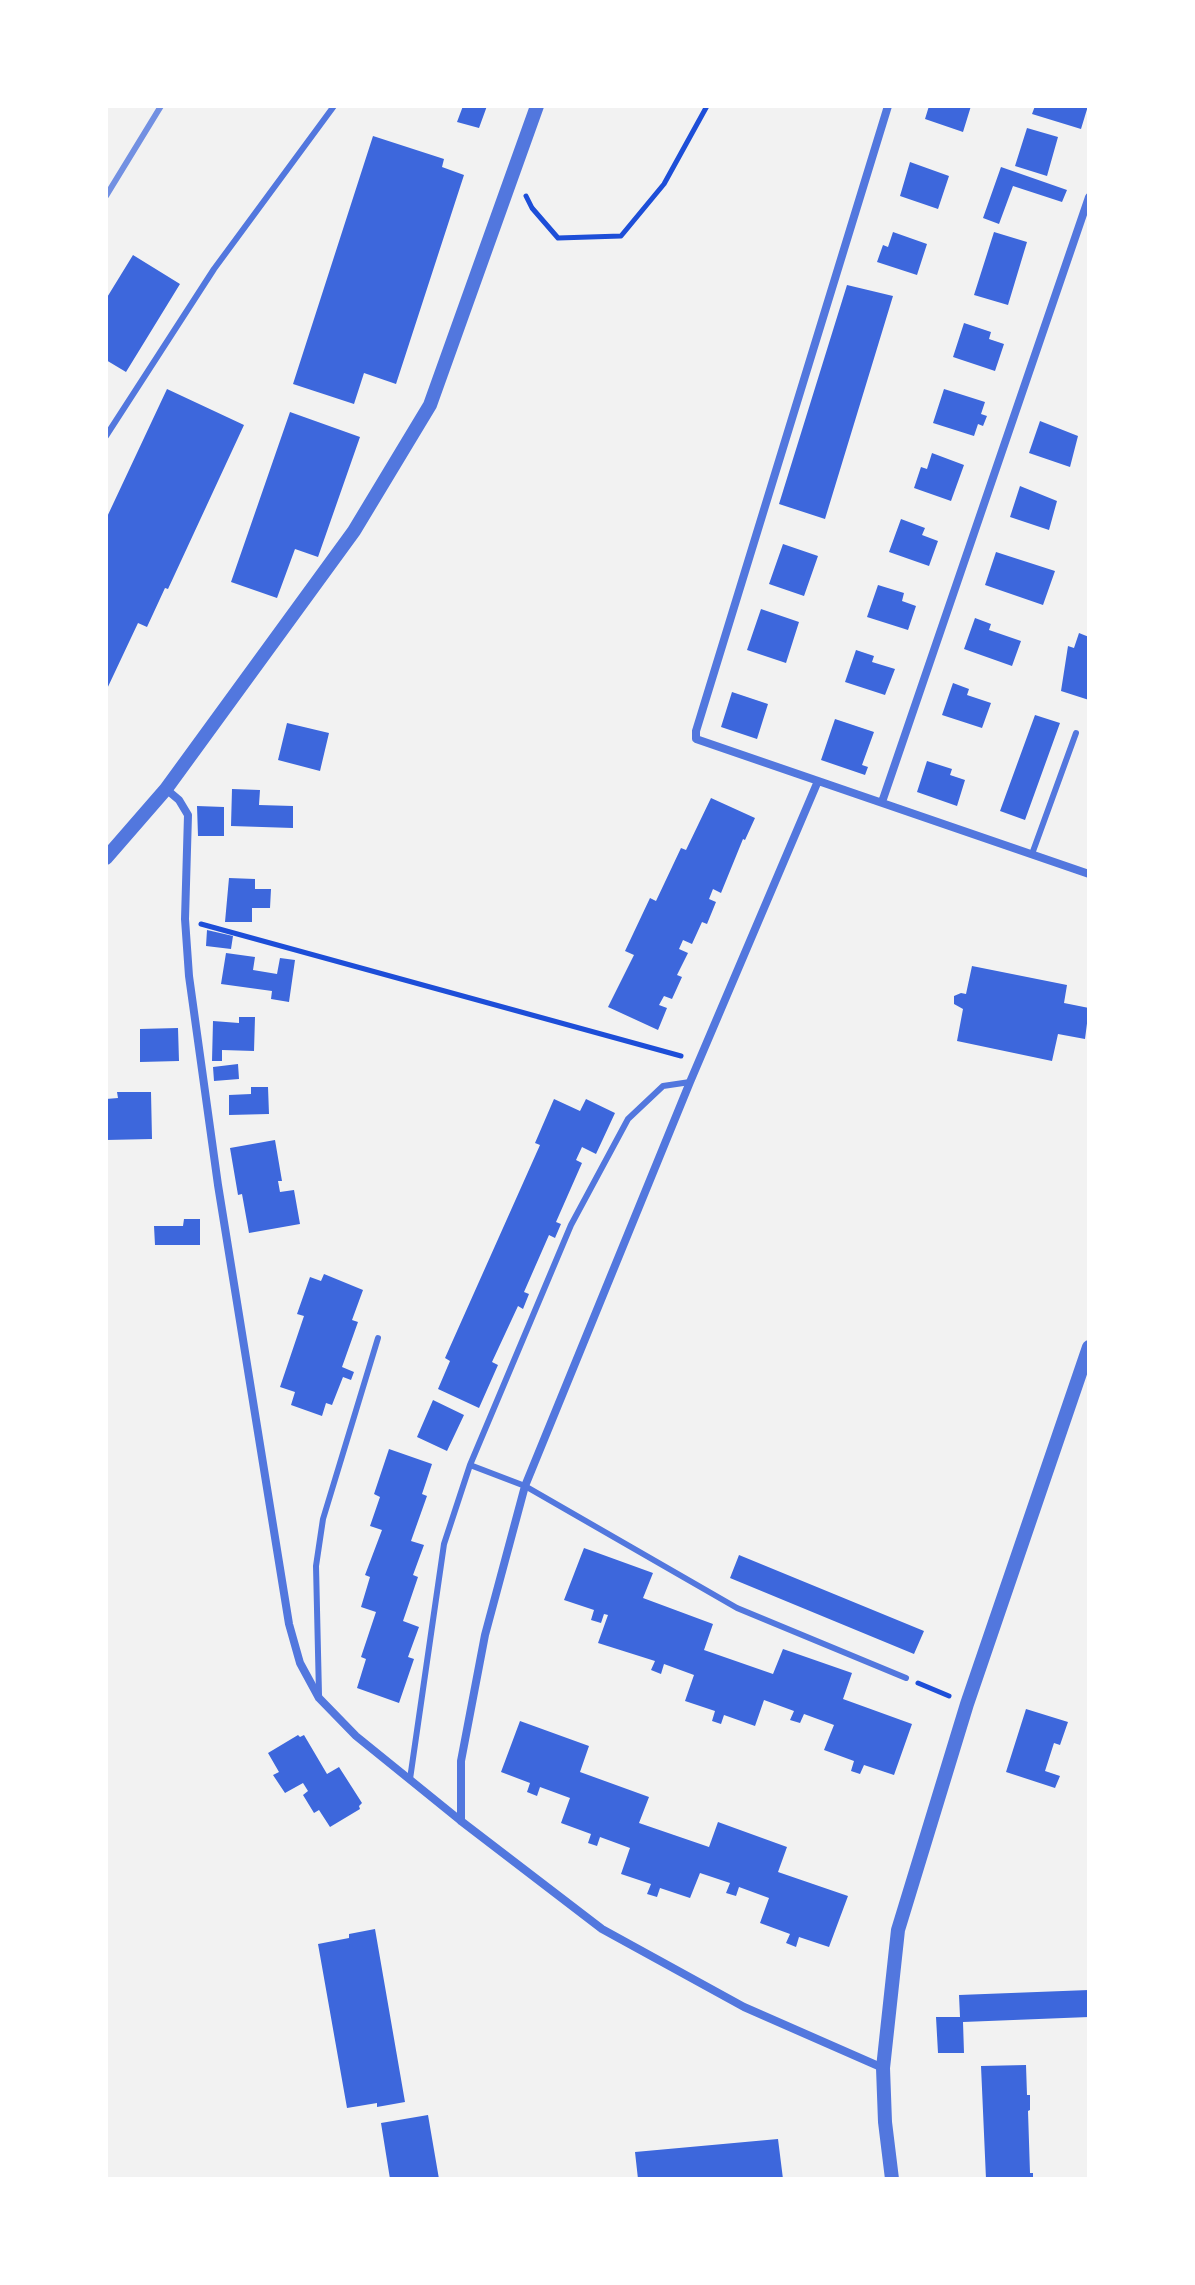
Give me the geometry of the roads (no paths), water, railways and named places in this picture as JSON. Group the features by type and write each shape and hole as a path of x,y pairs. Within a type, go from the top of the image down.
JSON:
{"street":[{"path":"106,858 166,789 354,531 430,405 537,106"},
{"path":"888,106 696,739 1089,874"},
{"path":"882,802 1089,197"},
{"path":"461,1821 463,1747 485,1635 525,1486 690,1082 818,781"},
{"path":"166,789 179,800 188,815 185,919 189,976 218,1185 289,1624 300,1663 319,1698 356,1736 602,1929 744,2007 883,2068"},
{"path":"892,2179 883,2068 898,1930 967,1704 1089,1347"}],"lane":[{"path":"106,436 214,269 334,106"},
{"path":"1032,854 1076,733"},
{"path":"410,1779 444,1544 470,1465 571,1225 628,1119 663,1086 690,1082"},
{"path":"319,1698 316,1566 323,1519 378,1338"},
{"path":"470,1465 525,1486 737,1608 906,1678"}],"railway":[{"path":"106,196 161,106"}]}
